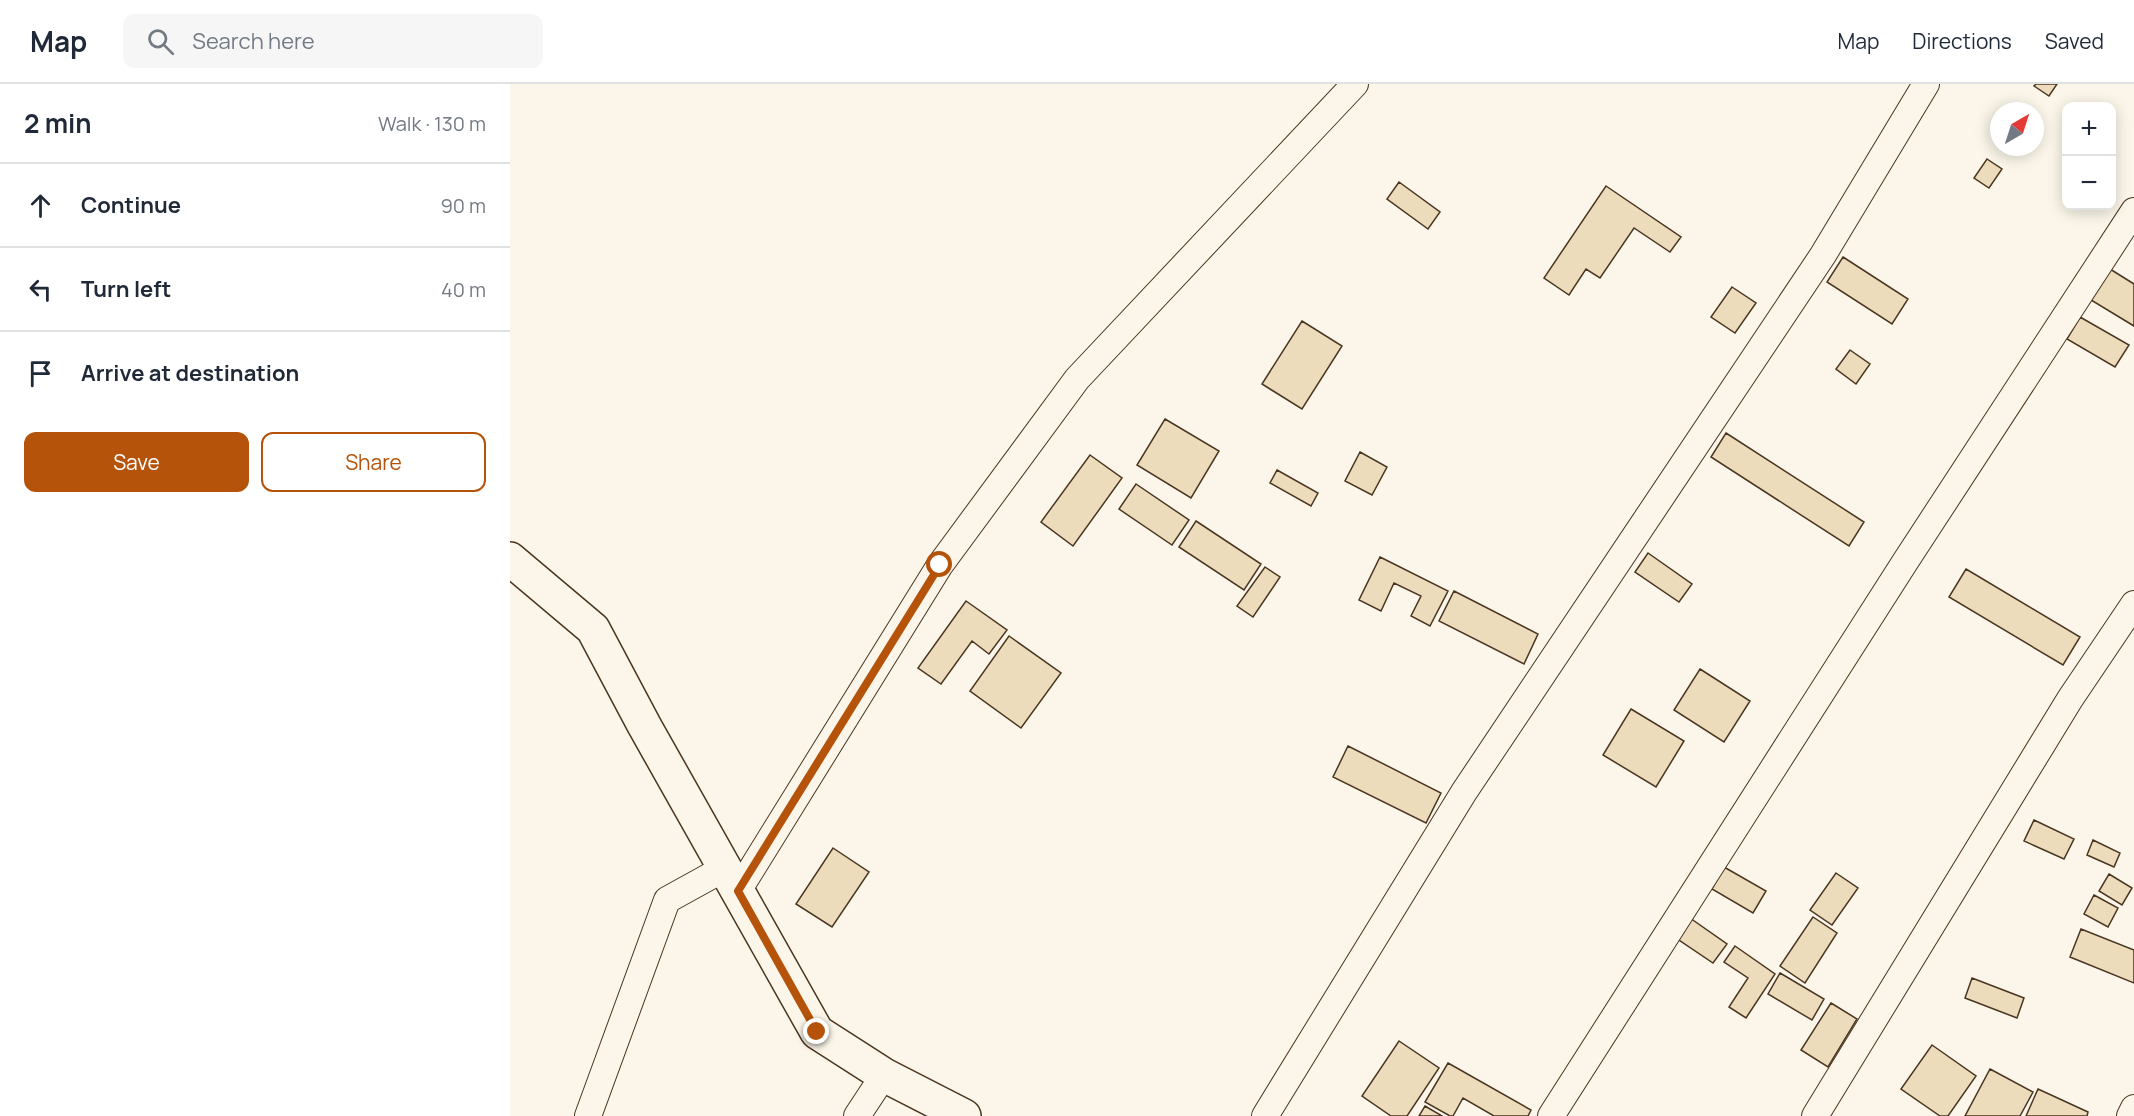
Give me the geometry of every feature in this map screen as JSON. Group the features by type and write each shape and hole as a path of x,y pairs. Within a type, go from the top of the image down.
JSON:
{"street":[{"path":"588,1116 667,900 731,880 940,565 1077,379 1355,84"},
{"path":"1265,1116 1464,792 1823,255 1926,84"},
{"path":"1551,1116 1911,552 2134,211"},
{"path":"510,559 593,629 644,725 817,1032 884,1075 964,1116"},
{"path":"1815,1116 2070,699 2134,604"},
{"path":"857,1116 884,1075"},
{"path":"2130,1116 2134,1108"}],"building":[{"path":"2036,84 2057,84 2049,96 2034,86"},
{"path":"1987,159 2002,169 1989,188 1974,178"},
{"path":"1399,182 1440,212 1428,229 1387,199"},
{"path":"1606,186 1681,237 1670,252 1634,228 1600,278 1586,269 1569,295 1544,278"},
{"path":"1843,257 1908,299 1892,324 1827,282"},
{"path":"2110,269 2134,284 2134,326 2091,300"},
{"path":"1732,287 1756,303 1735,333 1711,317"},
{"path":"2080,317 2129,345 2115,367 2067,339"},
{"path":"1302,321 1342,346 1302,409 1262,384"},
{"path":"1850,350 1870,364 1856,384 1836,369"},
{"path":"1165,419 1219,451 1191,498 1137,465"},
{"path":"1726,433 1864,522 1849,546 1711,457"},
{"path":"1360,452 1387,467 1372,495 1345,481"},
{"path":"1090,455 1122,478 1073,546 1041,522"},
{"path":"1277,470 1318,493 1311,506 1270,483"},
{"path":"1136,484 1189,520 1172,545 1119,509"},
{"path":"1196,521 1261,564 1244,590 1179,547"},
{"path":"1648,553 1692,584 1679,602 1635,572"},
{"path":"1380,557 1448,591 1430,626 1411,616 1421,596 1394,583 1381,611 1359,600"},
{"path":"1265,567 1280,577 1253,617 1237,606"},
{"path":"1966,569 2080,637 2063,665 1949,597"},
{"path":"1454,591 1538,634 1524,664 1439,621"},
{"path":"966,601 1007,630 989,654 972,641 941,684 918,668"},
{"path":"1009,636 1061,673 1021,728 970,691"},
{"path":"1700,669 1750,701 1724,742 1674,710"},
{"path":"1631,709 1684,741 1656,787 1603,755"},
{"path":"1348,746 1441,793 1426,823 1333,777"},
{"path":"2034,820 2074,839 2064,859 2024,841"},
{"path":"2093,840 2120,853 2114,867 2087,855"},
{"path":"833,848 869,872 832,927 796,904"},
{"path":"1724,867 1766,891 1753,913 1712,889"},
{"path":"1836,873 1858,888 1832,925 1810,910"},
{"path":"2109,874 2132,888 2122,905 2099,891"},
{"path":"2094,895 2118,908 2108,927 2084,914"},
{"path":"1813,917 1837,933 1805,983 1780,966"},
{"path":"1690,918 1727,944 1713,963 1676,938"},
{"path":"2081,929 2134,950 2134,983 2070,957"},
{"path":"1735,946 1775,974 1746,1018 1729,1007 1748,978 1724,962"},
{"path":"1780,973 1824,999 1812,1020 1768,994"},
{"path":"1972,978 2024,998 2017,1018 1965,998"},
{"path":"1831,1003 1857,1019 1828,1067 1801,1050"},
{"path":"1399,1041 1439,1068 1407,1116 1391,1116 1362,1096"},
{"path":"1932,1045 1976,1076 1948,1116 1940,1116 1901,1089"},
{"path":"1448,1063 1531,1110 1528,1116 1494,1116 1463,1098 1453,1116 1450,1116 1425,1102"},
{"path":"1990,1069 2033,1092 2020,1116 1965,1116"},
{"path":"2038,1089 2088,1112 2087,1116 2026,1116"},
{"path":"1425,1106 1442,1116 1419,1116"}],"route":[{"path":"817,1032 738,891 940,565"}]}
